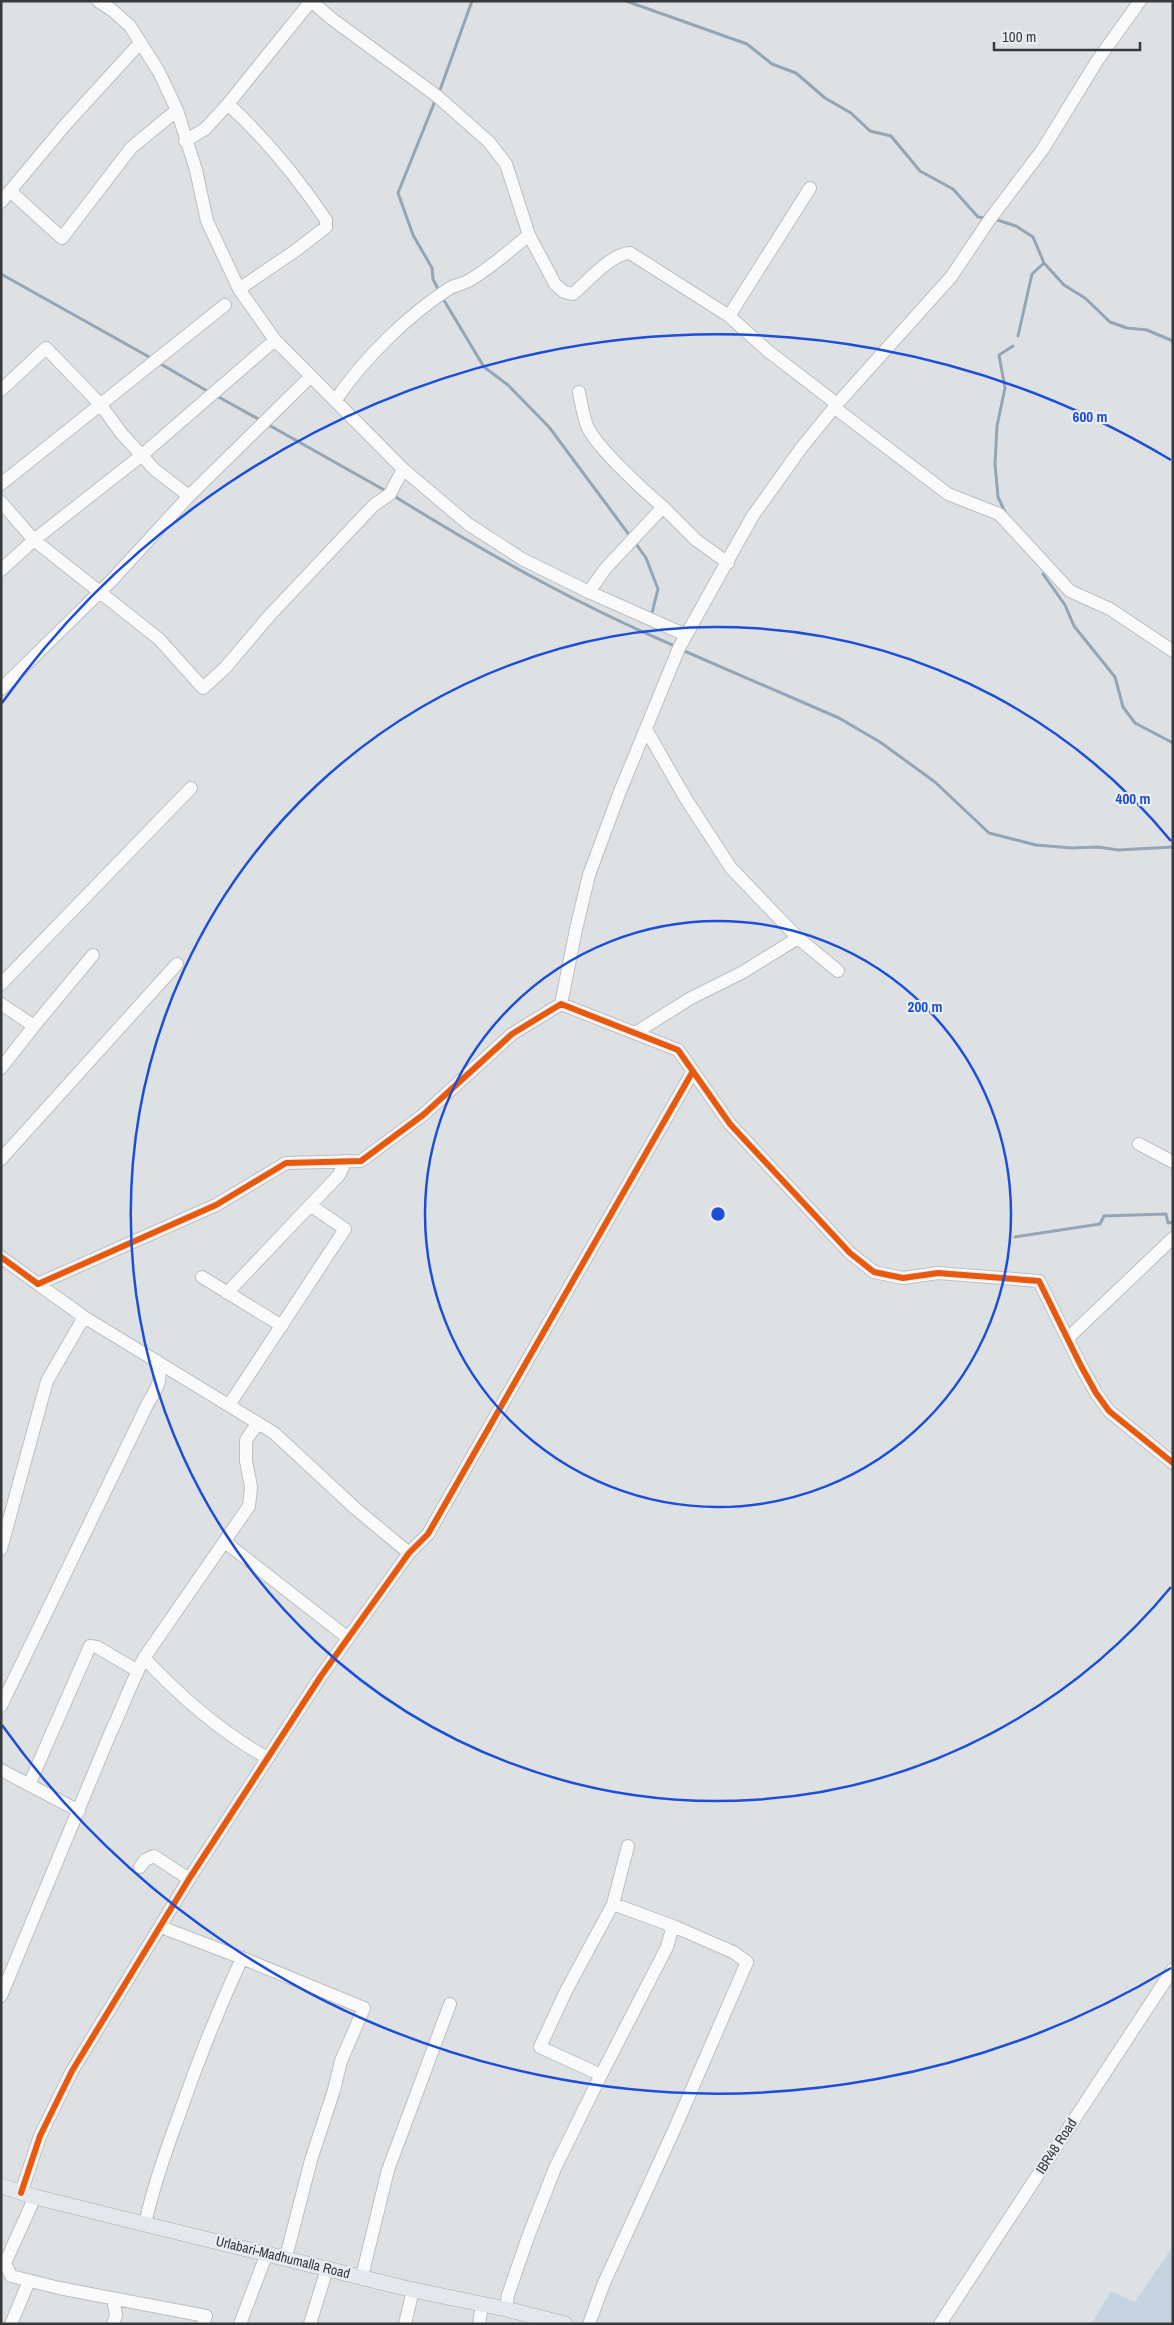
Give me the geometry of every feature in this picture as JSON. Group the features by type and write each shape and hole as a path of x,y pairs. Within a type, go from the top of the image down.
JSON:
{"main road":[{"name":"Urlabari-Madhumalla Road","path":"1,2186 28,2195 286,2257 413,2290 506,2309 565,2324"}],"street":[{"path":"98,1 112,10 130,26 159,72 177,110 196,170 207,221 239,289 275,340 403,469 468,524 522,559 589,592 686,635"},
{"path":"185,140 205,130 311,1 332,19 437,96 489,142 506,164 529,235 555,284 564,292 573,294 615,257 624,253 630,253 729,316 836,406 948,494 999,514 1070,591 1110,609 1173,651"},
{"path":"38,1284 216,1205 286,1163 361,1161 423,1115 512,1034 561,1004 589,875 619,794 686,635 728,563 752,517 802,447 951,277 990,219 1043,149 1097,61 1140,1"},
{"path":"1,202 66,124 140,43"},
{"path":"228,104 259,132 286,164 326,220 326,227 239,289"},
{"path":"10,191 62,238 131,148 177,110"},
{"path":"729,316 810,188"},
{"path":"336,401 345,386 378,348 406,323 452,287 468,281 529,235"},
{"path":"1,484 225,305"},
{"path":"1,570 34,540 142,455 275,340"},
{"path":"1,390 46,348 100,404 122,434 155,470 189,496"},
{"path":"1,689 100,592 189,496 310,377"},
{"path":"579,392 588,426 600,445 645,492 696,540 728,563"},
{"path":"1,502 34,540 159,639 203,688 225,668 270,615 374,504 390,494 403,469"},
{"path":"589,592 605,569 663,507"},
{"path":"646,731 686,799 731,868 798,938 838,971"},
{"path":"1,984 191,788"},
{"path":"635,1033 690,998 742,972 798,938"},
{"path":"1,1068 93,955"},
{"path":"1,1159 177,964"},
{"path":"1,1004 34,1026"},
{"path":"561,1004 678,1050 730,1124 850,1253 874,1272 903,1278 938,1274 1039,1281 1096,1393 1109,1411 1173,1463"},
{"path":"202,2324 206,2316 11,2276 4,2263 28,2195 40,2136 72,2071 189,1879 348,1638 409,1553 428,1534 693,1071"},
{"path":"1139,1144 1173,1162"},
{"path":"227,1293 339,1175 346,1161"},
{"path":"229,1405 345,1229 310,1205"},
{"path":"1068,1338 1173,1238"},
{"path":"1,1258 84,1317 274,1433 356,1509 409,1553"},
{"path":"202,1278 282,1326"},
{"path":"1,1550 47,1381 84,1317"},
{"path":"1,1706 144,1412 159,1385 161,1374 156,1361"},
{"path":"1,1996 144,1658 249,1506 251,1487 246,1461 246,1440 258,1423"},
{"path":"225,1542 348,1638"},
{"path":"29,1785 90,1646 97,1647 138,1671"},
{"path":"144,1658 168,1684 217,1724 249,1748 268,1758"},
{"path":"1,1770 79,1811"},
{"path":"601,2075 540,2047 566,1991 613,1904 628,1846"},
{"path":"140,1867 145,1860 154,1856 189,1879"},
{"path":"589,2324 604,2283 675,2128 747,1962 733,1952 673,1926 613,1904"},
{"path":"506,2309 508,2295 525,2245 555,2168 667,1947 673,1926"},
{"path":"161,1927 364,2008 341,2061 334,2090 311,2160 286,2257"},
{"path":"145,2224 152,2190 192,2078 216,2015 242,1958"},
{"name":"IBR48 Road","path":"940,2324 1173,1969"},
{"path":"362,2276 388,2170 450,2004"},
{"path":"240,2324 267,2253"},
{"path":"310,2324 327,2268"},
{"path":"11,2324 29,2281"},
{"path":"405,2324 413,2290"},
{"path":"113,2298 116,2315 113,2324"},
{"path":"479,2324 482,2305"}],"shaded area":[{"path":"1173,2246 1173,2324 1091,2324 1111,2291 1135,2302"}],"waterway":[{"path":"440,90 472,1"},
{"path":"626,1 747,44 772,64 796,73 825,98 851,113 870,131 891,136 920,171 953,189 978,217 987,218"},
{"path":"435,101 398,193 413,235 432,268 433,279 439,291"},
{"path":"994,219 1016,226 1033,237 1044,263 1064,285 1085,298 1110,322 1127,328 1147,330 1173,341"},
{"path":"1018,336 1032,274 1044,263"},
{"path":"1,274 151,358"},
{"path":"442,297 484,367 508,385 549,427 630,536"},
{"path":"1006,514 998,497 995,464 997,426 1005,388 999,355 1013,346"},
{"path":"159,363 209,392"},
{"path":"215,395 262,421"},
{"path":"267,424 386,491"},
{"path":"394,496 532,577 640,631 677,647"},
{"path":"634,541 646,558 658,589 652,613"},
{"path":"1043,574 1065,605 1074,626 1115,677 1123,707 1135,723 1173,743"},
{"path":"682,650 839,718 880,742 935,782 989,833 1036,845 1072,848 1098,847 1118,850 1173,847"},
{"path":"1015,1237 1100,1224 1104,1216 1166,1214 1168,1223 1173,1222"}],"cycle path":[{"path":"1,1257 38,1284 216,1205 286,1163 361,1161 423,1115 512,1034 561,1004 678,1050 730,1124 850,1253 874,1272 903,1278 938,1273 1039,1281 1081,1366 1096,1393 1109,1411 1173,1463"},
{"path":"21,2193 40,2136 72,2071 189,1879 321,1676 409,1553 428,1534 693,1071"}]}
